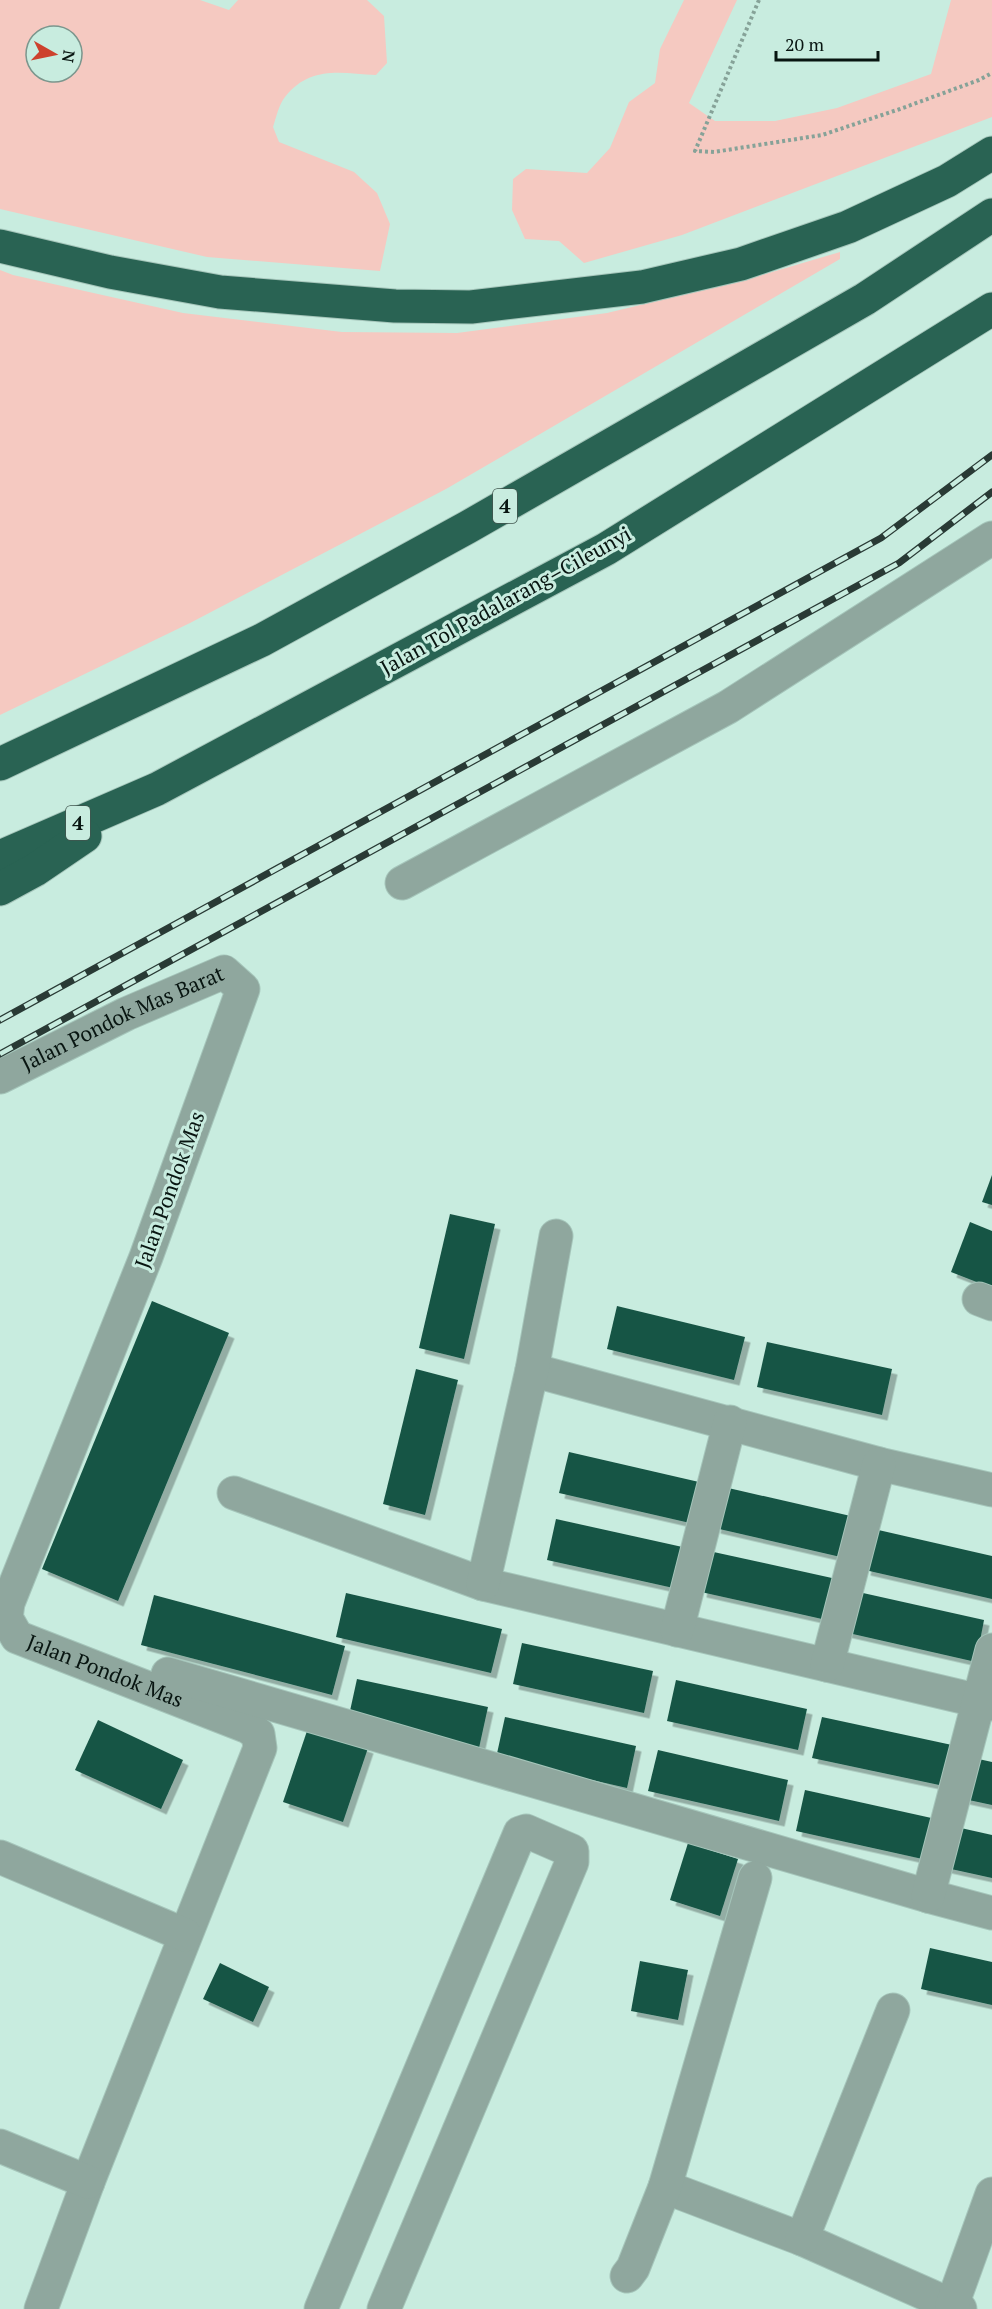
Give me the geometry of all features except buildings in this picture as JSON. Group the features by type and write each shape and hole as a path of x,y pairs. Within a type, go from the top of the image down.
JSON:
{"highway":[{"path":"0,246 156,282 220,292 395,306 471,307 642,286 741,264 848,227 946,181 992,153"},
{"name":"4","path":"0,764 262,640 458,533 865,299 992,215"},
{"name":"Jalan Tol Padalarang–Cileunyi","path":"0,857 157,789 606,549 992,309"},
{"path":"0,889 35,870 157,789"}],"street":[{"path":"402,883 728,707 992,538"},
{"name":"Jalan Pondok Mas Barat","path":"0,1077 126,1014 224,972 243,988"},
{"name":"Jalan Pondok Mas","path":"41,2309 88,2182 260,1748 258,1734 248,1727 16,1637 6,1618 8,1603 146,1257 243,988"},
{"path":"483,1584 532,1370 556,1236"},
{"path":"532,1370 879,1464 992,1490"},
{"path":"677,1630 730,1422"},
{"path":"827,1665 879,1464"},
{"path":"234,1493 483,1584 985,1702"},
{"path":"928,1896 985,1702 992,1650"},
{"path":"168,1674 992,1913"},
{"path":"321,2309 520,1833 526,1831 572,1851 574,1857 384,2309"},
{"path":"0,1857 185,1935"},
{"path":"627,2276 633,2268 665,2187 755,1878"},
{"path":"802,2239 893,2010"},
{"path":"0,2146 88,2182"},
{"path":"665,2187 802,2239 956,2307 992,2194"}],"path":[{"path":"759,0 695,151 714,153 822,135 900,109 992,73"}],"shaded area":[{"path":"0,0 200,0 229,10 238,0 367,0 384,16 387,63 376,75 327,73 305,80 283,100 273,127 279,142 354,172 377,193 390,224 380,271 207,257 0,209"},
{"path":"684,0 737,0 689,103 715,121 775,121 837,108 931,74 951,0 992,0 992,117 682,235 584,263 559,241 525,239 512,210 513,179 526,169 587,173 610,148 629,102 655,83 660,49"},
{"path":"840,252 840,259 446,489 190,623 0,715 0,270 13,275 183,313 342,332 457,333 607,313 752,278"}],"railway":[{"path":"0,1020 881,538 992,455"},
{"path":"0,1054 899,563 992,492"}]}
